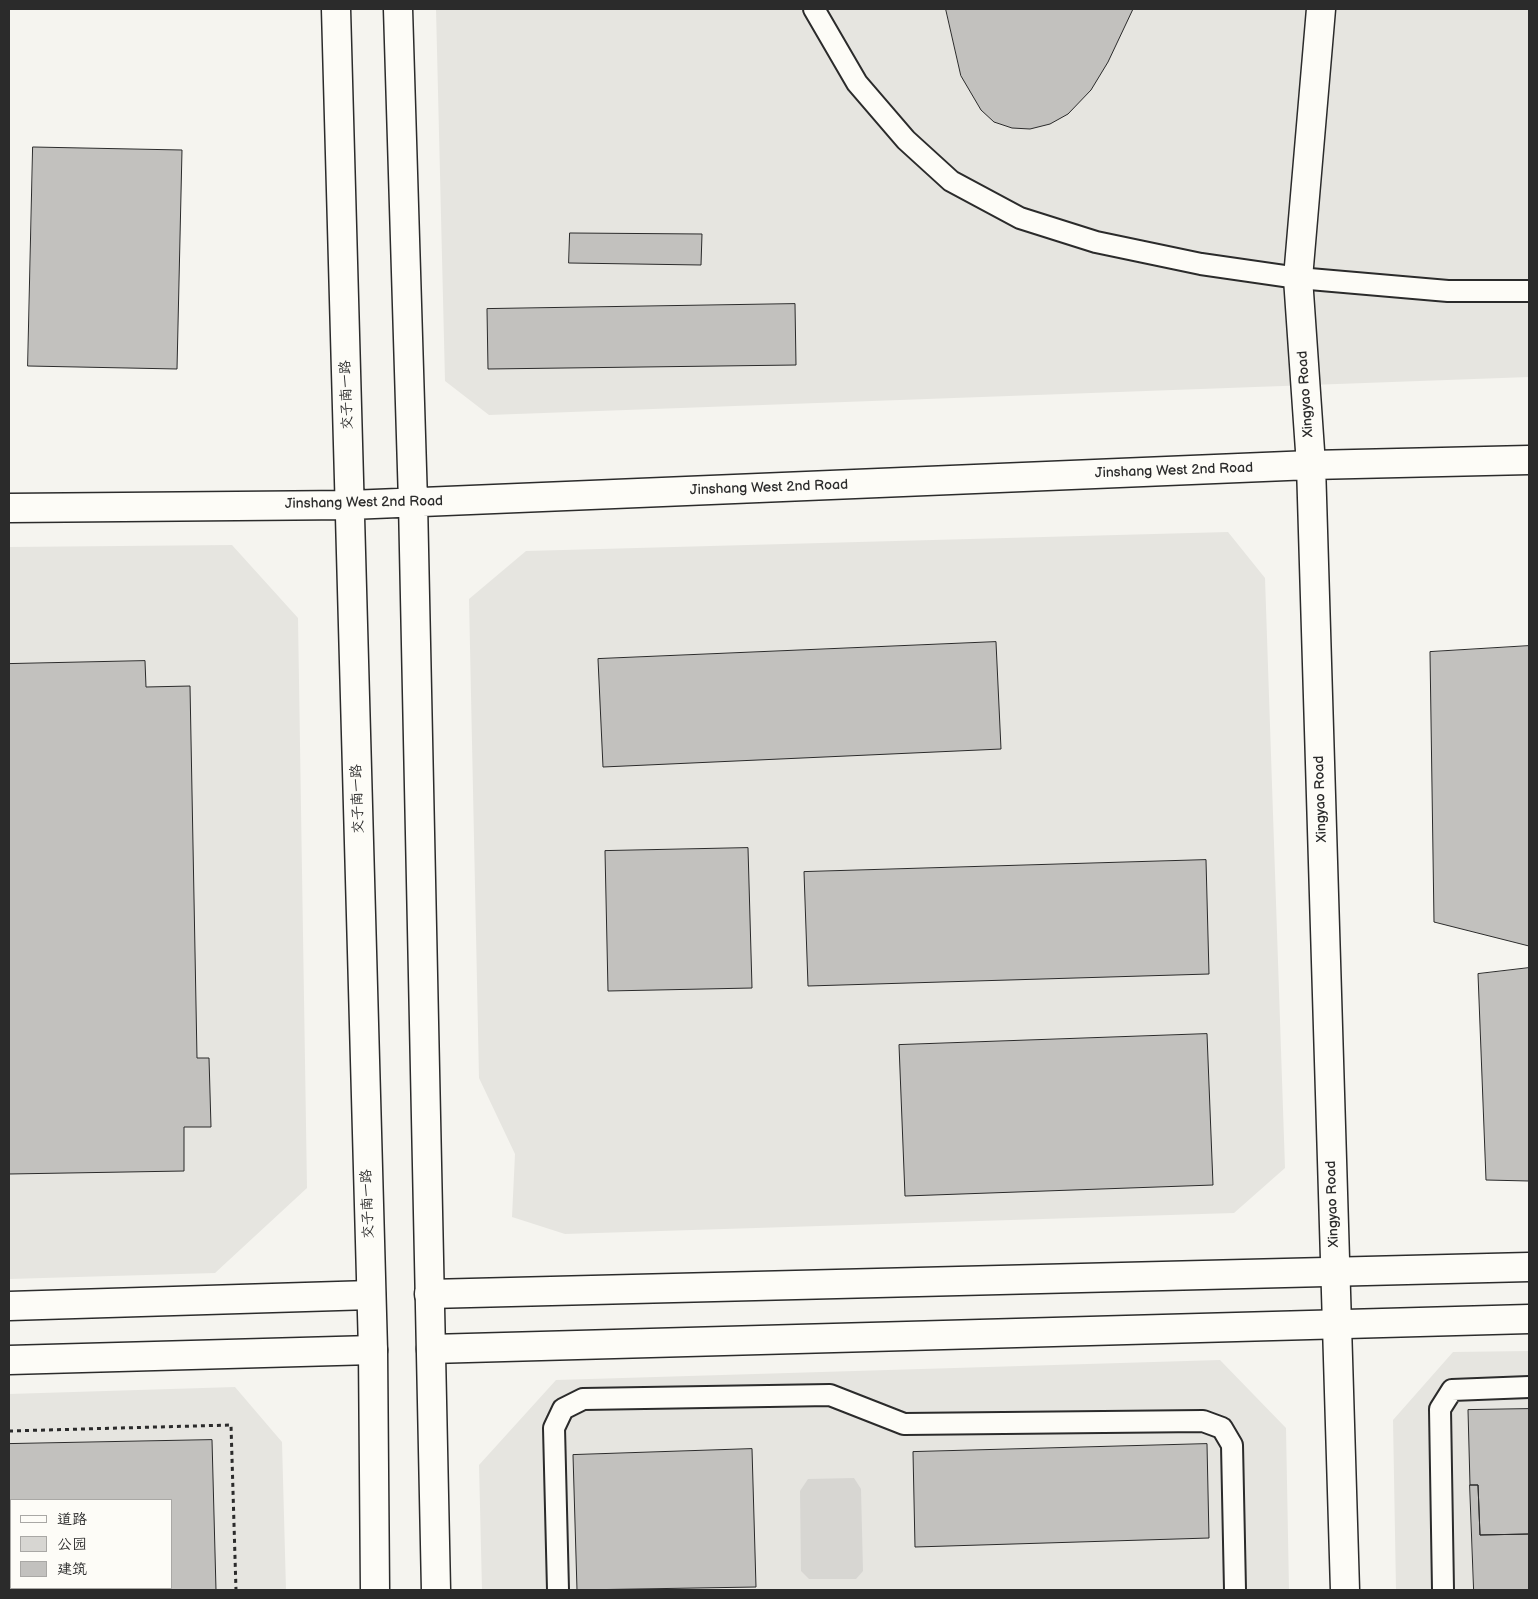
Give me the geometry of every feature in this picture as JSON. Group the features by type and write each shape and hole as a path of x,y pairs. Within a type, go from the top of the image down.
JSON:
{"street":[{"name":"交子南一路","path":"336,9 373,1350 375,1590"},
{"path":"398,9 413,502 436,1590"},
{"name":"Xingyao Road","path":"1321,9 1298,278 1311,465 1345,1590"},
{"name":"Jinshang West 2nd Road","path":"9,508 350,505 1311,465 1529,460"},
{"path":"429,1294 1529,1267"},
{"path":"9,1306 371,1295"},
{"path":"431,1349 1337,1322 1529,1319"},
{"path":"9,1360 373,1350"}],"lane":[{"path":"814,9 857,83 906,140 951,181 1020,218 1096,242 1201,264 1298,278 1448,291 1529,291"},
{"path":"1443,1590 1440,1409 1452,1390 1529,1387"},
{"path":"558,1590 554,1428 563,1409 583,1399 830,1395 904,1424 1203,1421 1222,1428 1232,1445 1235,1590"}],"path":[{"path":"9,1431 231,1425 236,1590"}],"shaded area":[{"path":"436,9 1529,9 1529,377 489,415 445,381"},
{"path":"1228,532 1265,578 1285,1168 1234,1213 565,1234 512,1217 515,1154 479,1078 469,599 526,551"},
{"path":"232,545 298,618 307,1188 215,1273 9,1279 9,547"},
{"path":"1529,1351 1529,1590 1396,1590 1393,1420 1453,1352"},
{"path":"1220,1360 1286,1428 1289,1590 482,1590 479,1465 556,1380"},
{"path":"235,1387 282,1442 286,1590 9,1590 9,1394"}],"green space":[{"path":"854,1478 861,1489 863,1571 856,1579 809,1579 801,1571 800,1491 808,1479"}],"building":[{"path":"946,9 1133,9 1108,62 1091,90 1068,114 1050,124 1030,129 1012,128 994,122 981,110 961,76"},
{"path":"33,147 182,150 177,369 28,366"},
{"path":"570,233 702,234 701,265 569,263"},
{"path":"795,304 796,365 488,369 487,309"},
{"path":"996,642 1001,749 603,767 598,659"},
{"path":"1529,646 1529,946 1434,922 1430,652"},
{"path":"145,661 146,687 190,686 197,1058 209,1058 211,1127 184,1127 184,1171 9,1174 9,664"},
{"path":"748,848 752,988 608,991 605,851"},
{"path":"1206,860 1209,974 808,986 804,872"},
{"path":"1529,968 1529,1181 1486,1180 1478,974"},
{"path":"1207,1034 1213,1185 905,1196 899,1045"},
{"path":"1529,1409 1529,1534 1480,1535 1478,1485 1470,1485 1468,1410"},
{"path":"212,1440 216,1590 9,1590 9,1444"},
{"path":"1207,1444 1209,1538 915,1547 913,1452"},
{"path":"752,1449 756,1587 577,1590 573,1455"},
{"path":"1470,1485 1478,1485 1480,1535 1529,1534 1529,1590 1474,1590"}]}
